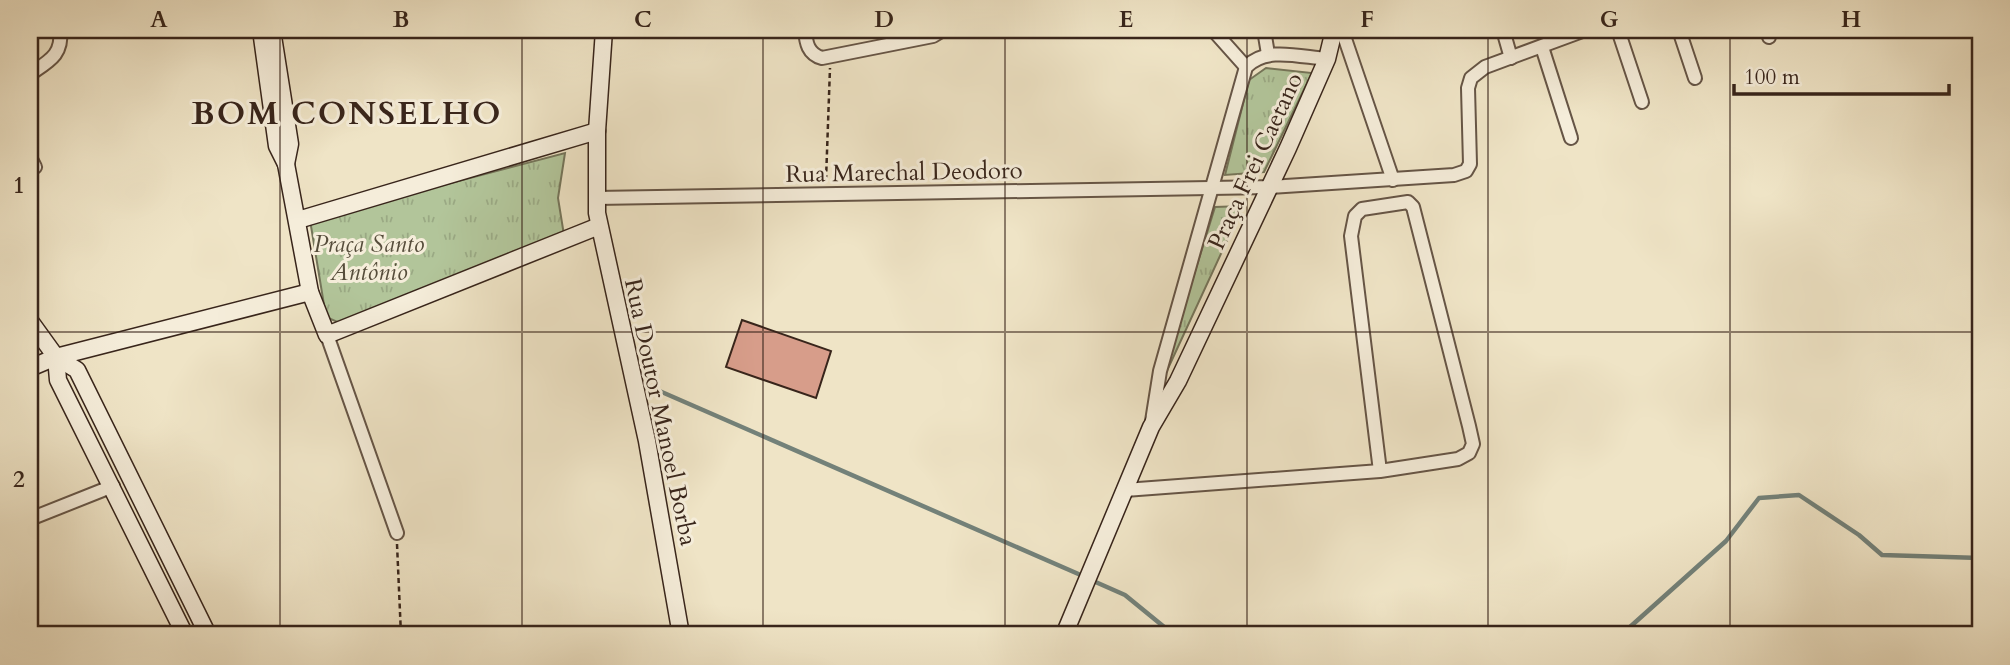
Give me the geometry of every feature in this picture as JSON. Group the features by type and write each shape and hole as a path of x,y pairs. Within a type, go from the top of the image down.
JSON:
{"street":[{"path":"30,74 57,52 61,44 60,30"},
{"path":"261,30 277,146 286,164 310,292 397,533"},
{"path":"272,30 290,144 286,164"},
{"name":"Rua Doutor Manoel Borba","path":"604,30 597,131 596,198 599,226 648,441 681,635"},
{"path":"804,30 812,53 822,58 933,36 943,30"},
{"path":"1213,30 1246,67"},
{"path":"1264,30 1268,54"},
{"path":"1326,59 1334,30"},
{"path":"1342,30 1399,180 1405,203"},
{"path":"1503,30 1511,58 1585,30"},
{"path":"1618,30 1642,102"},
{"path":"1679,30 1695,78"},
{"path":"1542,47 1571,138"},
{"name":"Praça Frei Caetano","path":"1268,54 1326,59 1270,187 1178,381 1151,427 1160,371 1246,67 1268,54"},
{"name":"Rua Marechal Deodoro","path":"596,198 1270,187 1454,175 1468,168 1470,157 1468,88 1471,78 1485,67 1511,58"},
{"path":"298,219 597,131"},
{"path":"1125,490 1380,471 1458,459 1472,449 1469,426 1410,203 1362,209 1354,216 1352,228 1380,471"},
{"path":"327,335 599,226"},
{"path":"30,368 56,357 310,292"},
{"path":"30,321 56,357 77,370 208,635"},
{"path":"56,357 58,380 185,635"},
{"path":"1066,631 1151,427"},
{"path":"30,519 113,486"}],"path":[{"path":"826,194 830,58"},
{"path":"397,533 401,635"}],"green space":[{"path":"1266,68 1312,73 1264,172 1225,175 1249,80"},
{"name":"Praça Santo Antônio","path":"565,153 558,198 564,235 342,324 326,317 310,220"},
{"path":"1243,206 1159,388 1215,207"}],"building":[{"path":"742,320 831,351 816,398 726,367"}],"waterway":[{"path":"648,386 1083,576"},
{"path":"1621,635 1726,541 1759,498 1799,495 1859,535 1882,555 1980,558"},
{"path":"1091,580 1125,595 1174,635"}],"district":[{"name":"BOM CONSELHO","path":"347,113"}]}
